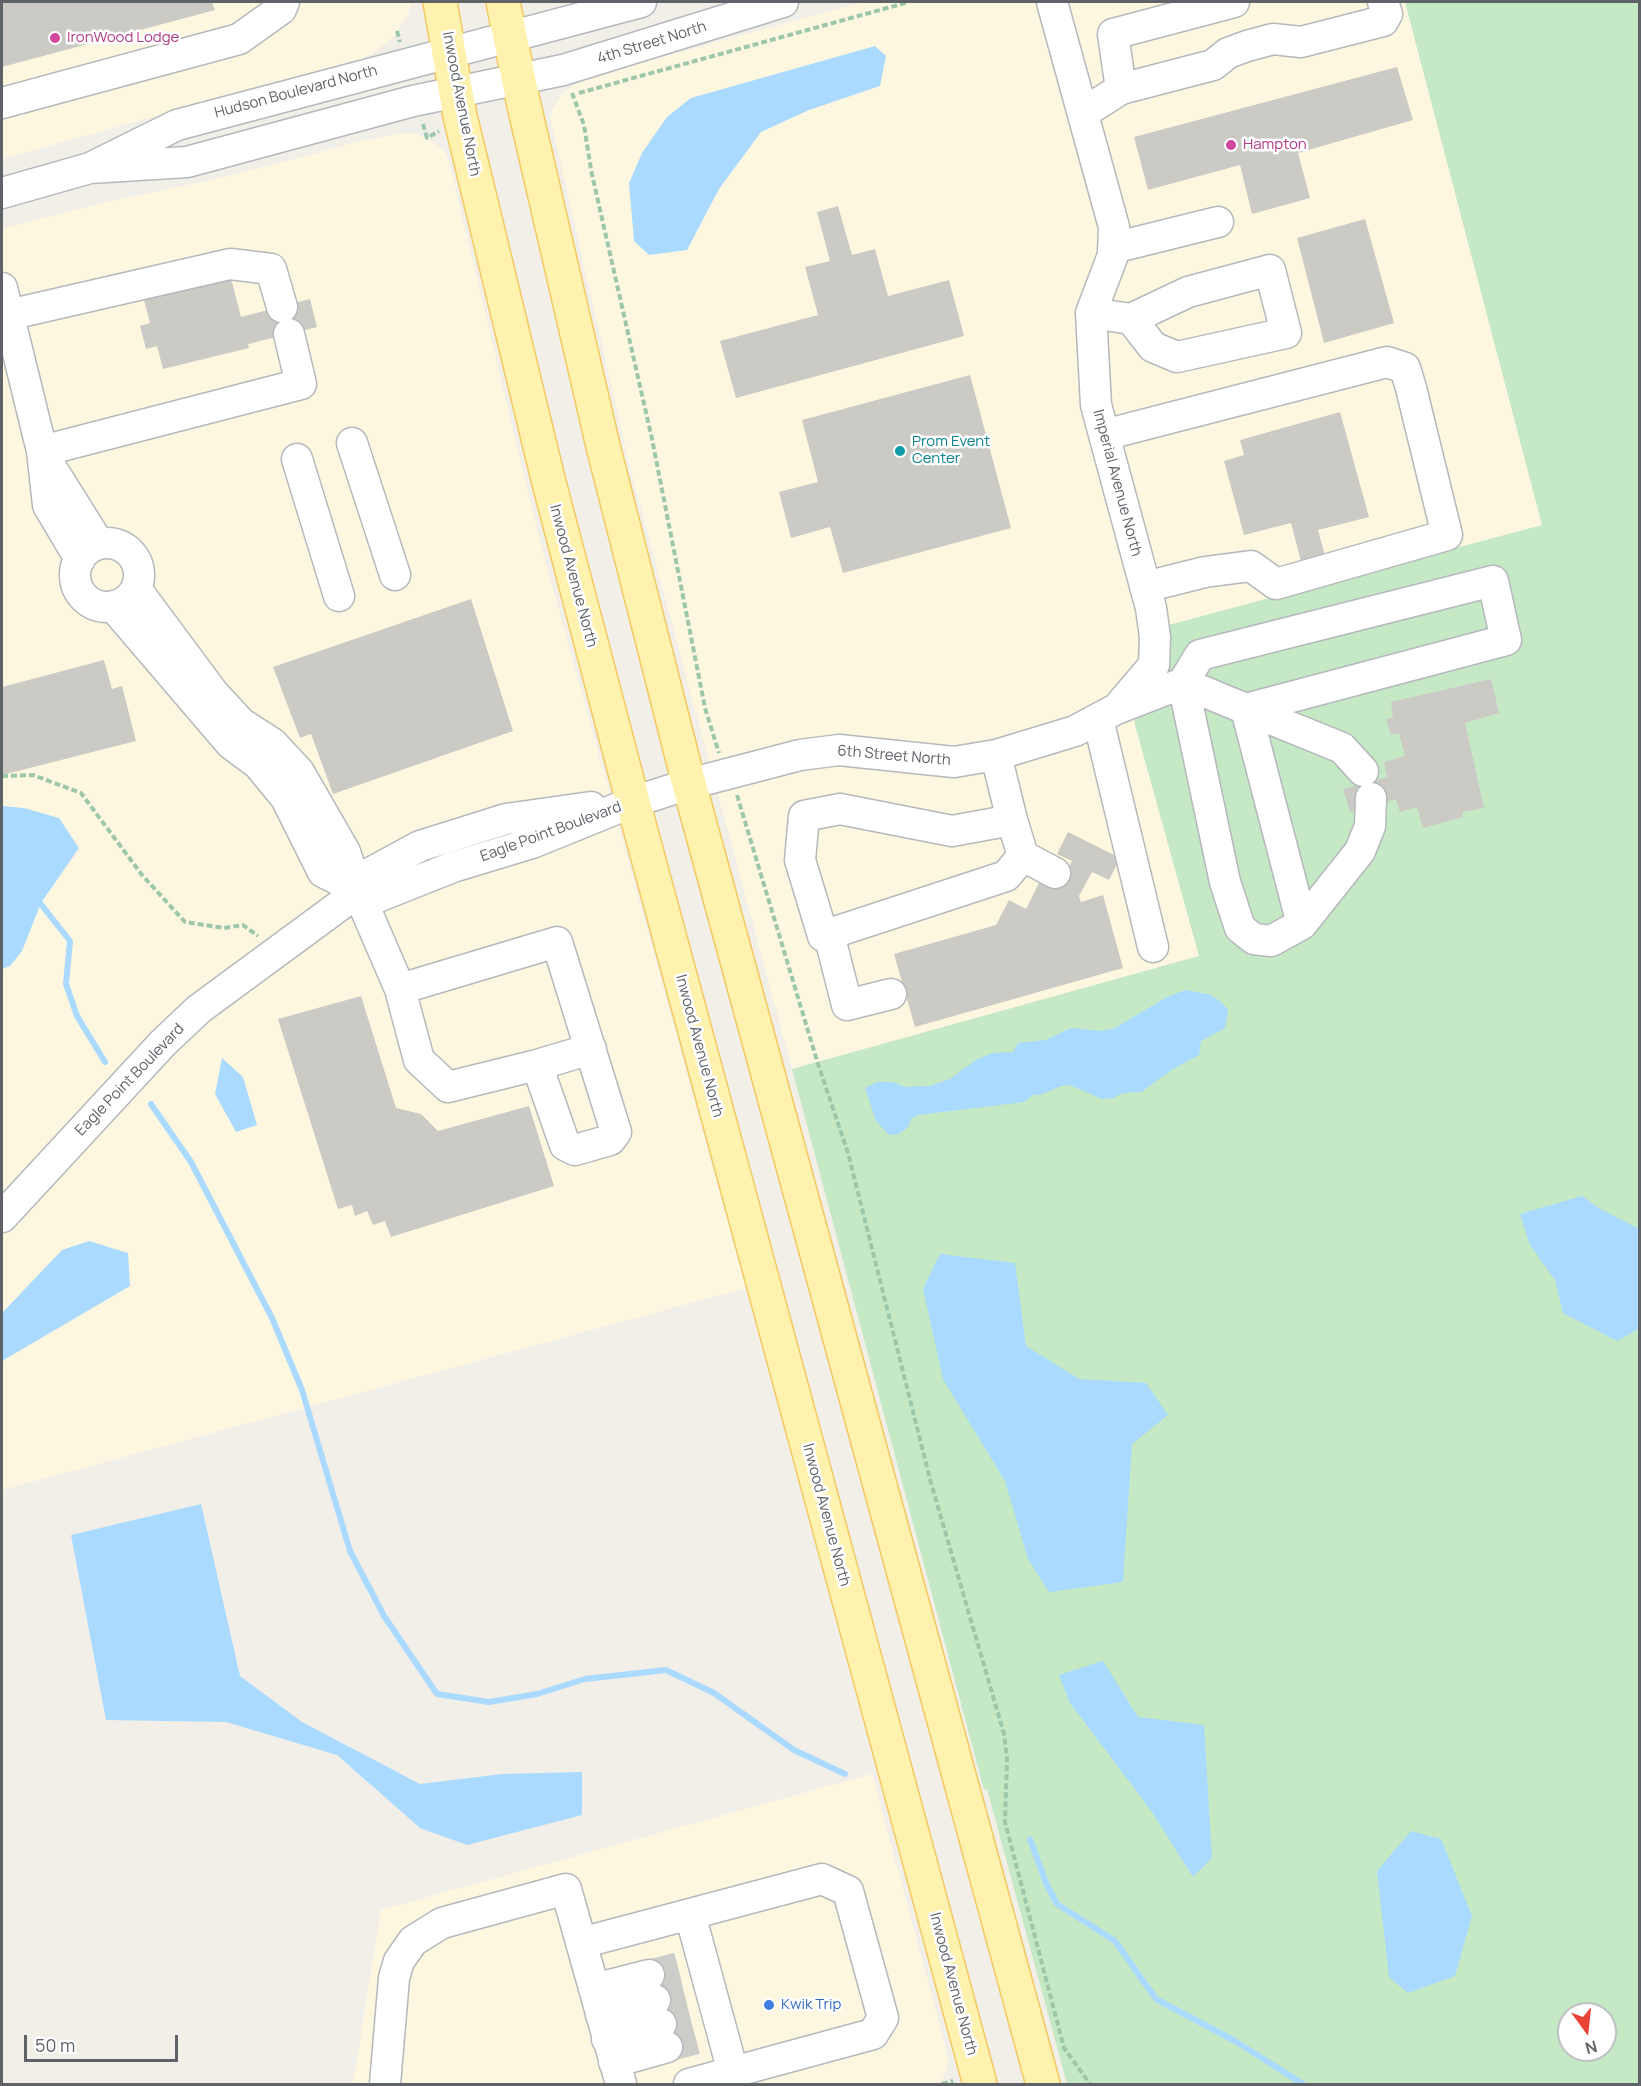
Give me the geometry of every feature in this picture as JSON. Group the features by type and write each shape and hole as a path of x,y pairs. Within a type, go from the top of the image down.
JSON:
{"main road":[{"name":"Inwood Avenue North","path":"440,2 457,92 548,479 633,802 980,2085"},
{"path":"503,2 601,435 689,784 1038,2083"}],"street":[{"path":"2,103 239,39 281,9 284,2"},
{"path":"510,38 641,2"},
{"name":"4th Street North","path":"519,80 564,70 783,2"},
{"name":"Imperial Avenue North","path":"1052,2 1114,227 1113,248 1091,313 1096,405 1146,587 1155,637 1154,665 1107,714"},
{"path":"1121,89 1113,34 1234,2"},
{"path":"1083,113 1121,89 1203,69 1220,61 1228,53 1273,39 1301,42 1383,21 1387,15 1383,2"},
{"name":"Hudson Boulevard North","path":"2,193 90,168 177,125 510,38"},
{"name":"Hudson Boulevard North","path":"90,168 187,162 413,100 519,80"},
{"path":"1113,248 1218,222"},
{"path":"42,451 301,384 271,269 230,264 5,302 42,451 66,495 89,551"},
{"path":"1091,313 1131,319 1188,292 1270,270 1286,333 1177,357 1153,347 1131,319"},
{"path":"1104,435 1387,362 1405,368 1411,388 1447,535 1276,584 1251,566 1205,572 1146,587"},
{"path":"352,443 395,575"},
{"path":"297,459 339,596"},
{"path":"120,545 135,559 139,569 124,598 95,604 80,592 75,576 89,551 120,545"},
{"path":"1183,683 1246,709 1342,748 1367,785 1370,826 1360,851 1302,924 1271,941 1254,939 1240,928 1225,882 1183,683 1200,655 1493,581 1506,640 1246,709"},
{"path":"124,598 231,744 258,764 286,798 323,872 358,892 400,989 419,1060 448,1087 591,1049"},
{"name":"6th Street North","path":"633,802 689,784 800,755 839,750 954,762 996,755 1075,731 1107,714 1183,683"},
{"path":"1246,709 1302,924"},
{"path":"1107,714 1153,947"},
{"path":"996,755 1023,856 1055,873"},
{"name":"Eagle Point Boulevard","path":"2,1217 142,1065 199,1010 358,892 375,898 453,867 532,843 633,802"},
{"path":"1012,820 952,831 840,809 804,816 800,860 823,936 1006,876 1023,856"},
{"path":"829,934 847,1005 891,994"},
{"path":"400,989 557,942 616,1132 610,1140 575,1150 565,1145 537,1065"},
{"path":"581,1943 822,1879 848,1891 883,2018 873,2034 689,2085"},
{"path":"386,2085 394,1978 405,1950 421,1934 454,1920 566,1889 607,2038"},
{"path":"690,1914 703,2000 733,2073"},
{"path":"607,2038 658,2012 607,2038"}],"path":[{"path":"716,747 705,708 652,439 591,170 584,125 572,95 909,2"},
{"path":"2,776 33,775 81,793 142,875 185,922 224,928 243,925 275,953"},
{"path":"740,800 818,1064 848,1153 932,1483 1004,1734 1007,1759 1005,1822 1065,2048 1090,2085"}],"shaded area":[{"path":"2,2 412,2 407,17 395,35 378,50 363,58 2,159"},
{"path":"864,2 1405,2 1542,525 1165,626 1139,716 1134,721 1199,956 792,1069 630,468 550,117 560,96 574,85 637,64"},
{"path":"402,133 415,133 434,142 446,153 450,165 538,534 746,1288 2,1490 2,229 98,204 230,176 361,141"},
{"path":"872,1774 947,2052 948,2066 940,2084 353,2084 381,1910"}],"green space":[{"path":"1405,2 1639,2 1639,2084 1067,2084 987,1789 984,1790 792,1069 1199,956 1134,721 1139,716 1165,626 1542,525"}],"water":[{"path":"875,46 886,56 880,86 809,110 761,132 719,189 687,250 649,255 634,241 629,183 642,153 667,117 691,98"},
{"path":"2,806 24,808 59,818 79,848 41,903 22,951 10,966 2,969"},
{"path":"1186,990 1211,995 1221,1002 1228,1010 1225,1028 1201,1041 1199,1055 1173,1069 1141,1092 1123,1093 1113,1098 1102,1099 1070,1085 1061,1086 1040,1095 1033,1095 1024,1102 918,1115 911,1119 908,1127 899,1134 889,1135 876,1121 865,1088 877,1082 893,1082 904,1087 929,1086 950,1079 976,1060 992,1053 1013,1052 1018,1043 1046,1040 1071,1028 1101,1031 1115,1028 1167,997"},
{"path":"222,1058 243,1077 257,1125 236,1132 215,1094"},
{"path":"1582,1196 1599,1208 1639,1229 1638,1329 1617,1341 1563,1313 1555,1280 1530,1245 1520,1214"},
{"path":"89,1241 128,1253 130,1286 2,1361 2,1313 62,1250"},
{"path":"940,1254 1015,1263 1026,1346 1079,1379 1146,1383 1168,1415 1132,1444 1123,1582 1049,1592 1028,1559 1005,1481 943,1379 923,1289"},
{"path":"201,1504 240,1676 302,1722 420,1784 502,1774 582,1772 582,1815 467,1845 420,1828 337,1755 226,1722 106,1720 71,1535"},
{"path":"1103,1661 1138,1717 1204,1725 1212,1858 1193,1877 1152,1812 1070,1703 1059,1675"},
{"path":"1411,1831 1441,1839 1472,1916 1455,1976 1408,1993 1389,1977 1377,1871"}],"building":[{"name":"IronWood Lodge","path":"2,2 212,2 215,10 2,67"},
{"name":"Hampton","path":"1397,67 1413,120 1298,153 1310,198 1252,214 1240,165 1148,190 1134,137"},
{"path":"838,206 852,255 875,249 888,296 949,280 964,336 736,398 720,341 818,315 805,267 830,261 817,212"},
{"path":"1365,219 1394,323 1324,343 1297,238"},
{"path":"231,278 241,317 310,299 317,327 248,344 249,348 163,369 157,346 146,349 140,326 150,323 144,300"},
{"name":"Prom Event Center","path":"970,375 1011,528 843,573 830,527 791,538 779,492 818,482 802,420"},
{"path":"1340,412 1369,517 1318,530 1327,563 1303,569 1291,523 1244,535 1224,461 1244,455 1240,440"},
{"path":"471,599 513,731 333,794 311,734 300,738 273,667"},
{"path":"104,660 112,689 122,686 136,741 2,775 2,687"},
{"path":"1491,679 1499,713 1465,723 1484,808 1462,812 1463,817 1423,828 1417,807 1400,812 1396,799 1350,812 1343,789 1387,777 1384,762 1405,756 1399,733 1391,735 1386,719 1393,717 1391,702"},
{"path":"1068,832 1120,858 1109,880 1092,872 1079,896 1081,902 1103,895 1123,968 915,1027 894,954 996,925 1009,900 1026,909 1040,881 1058,889 1072,861 1057,854"},
{"path":"361,996 396,1108 421,1114 438,1131 529,1106 554,1186 391,1237 385,1221 373,1225 367,1211 355,1216 352,1205 338,1209 278,1019"}],"waterway":[{"path":"36,898 70,941 66,984 77,1016 105,1062"},
{"path":"151,1104 191,1162 272,1318 302,1390 350,1551 384,1616 437,1694 489,1702 537,1694 585,1679 666,1670 714,1693 794,1750 845,1774"},
{"path":"1030,1839 1046,1883 1057,1904 1115,1941 1156,1999 1235,2041 1303,2084"}],"tunnel":[{"path":"649,1975 683,1966"},
{"path":"655,2000 691,1991"},
{"path":"661,2024 697,2015"},
{"path":"667,2047 704,2037"}],"place":[{"name":"IronWood Lodge","path":"55,38"},
{"name":"Hampton","path":"1231,145"},
{"name":"Prom Event Center","path":"900,451"},
{"name":"Kwik Trip","path":"769,2005"}]}
